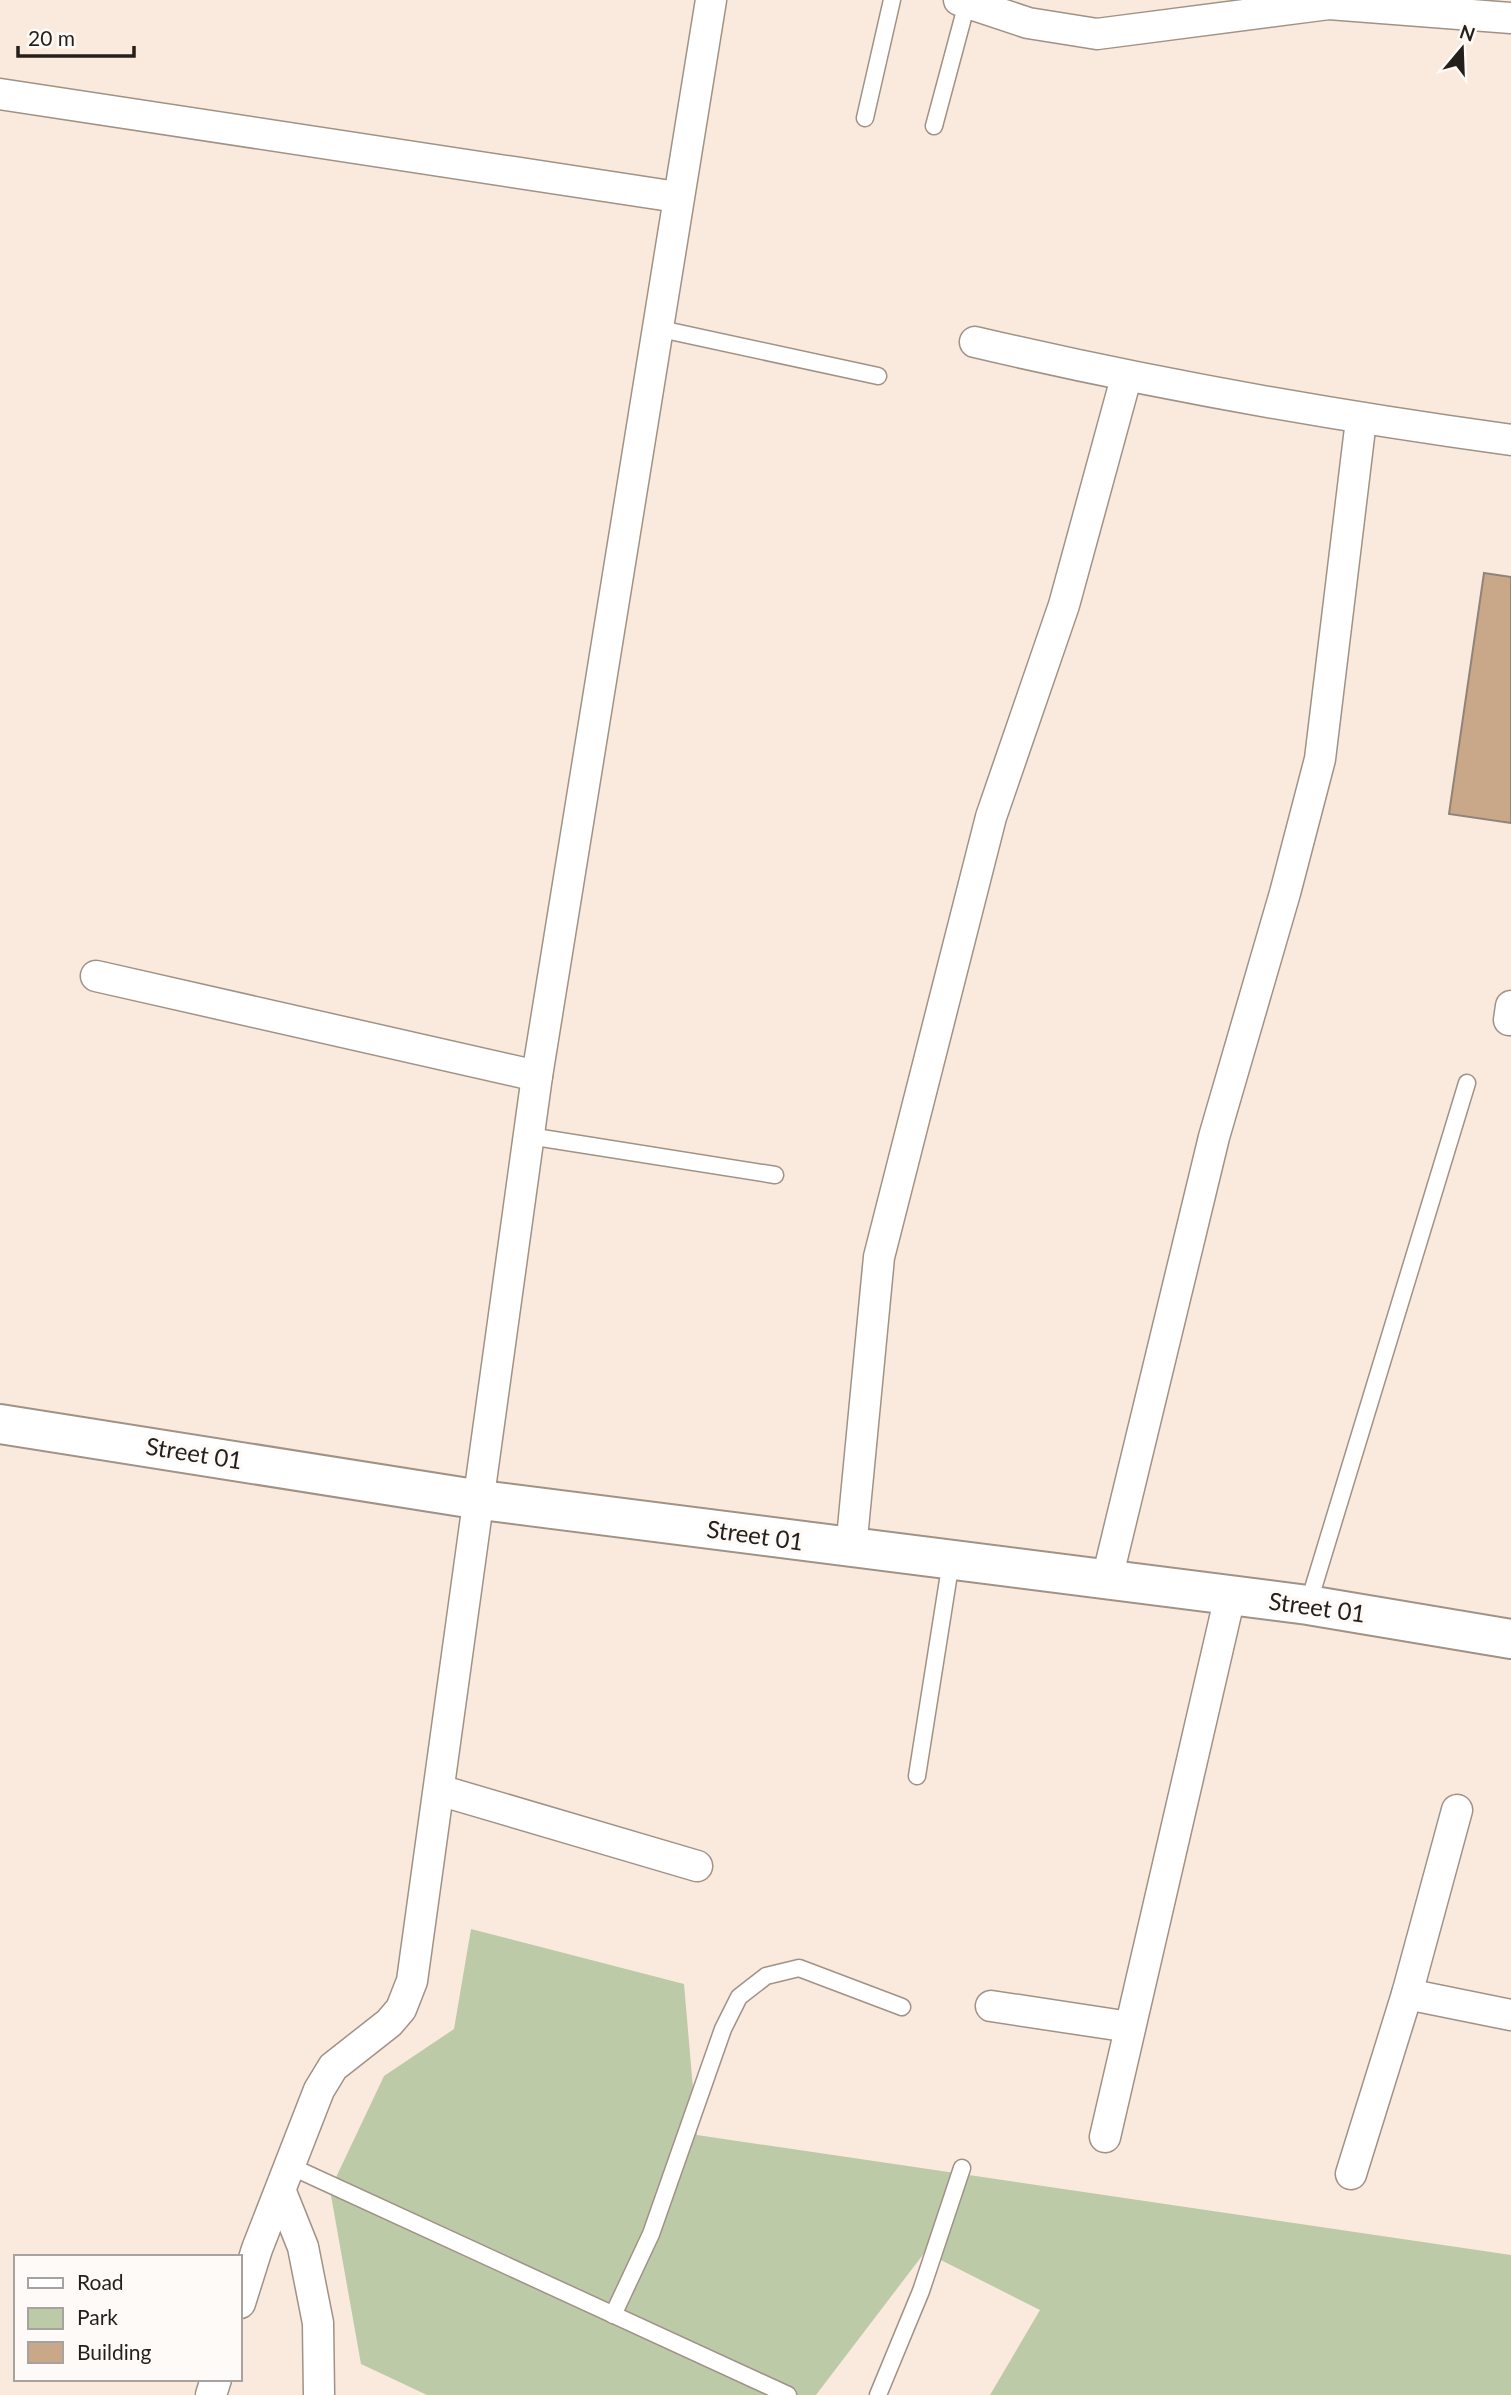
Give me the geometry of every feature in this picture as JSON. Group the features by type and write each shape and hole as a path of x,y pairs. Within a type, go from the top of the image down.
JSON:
{"street":[{"path":"242,2297 257,2249 319,2090 333,2067 389,2023 401,2009 412,1981 481,1500 537,1076 677,197 711,0"},
{"path":"963,1 1028,23 1097,34 1329,4 1511,18"},
{"path":"0,94 677,197"},
{"path":"975,342 1126,378 1361,419 1511,440"},
{"path":"851,1549 879,1257 991,817 1064,605 1126,378"},
{"path":"1107,1579 1214,1137 1285,893 1320,760 1361,419"},
{"path":"96,976 537,1076"},
{"name":"Street 01","path":"0,1423 481,1500 1308,1605 1511,1639"},
{"path":"1105,2137 1230,1596"},
{"path":"439,1790 697,1866"},
{"path":"1350,2174 1407,1994 1457,1810"},
{"path":"1407,1994 1511,2015"},
{"path":"990,2006 1130,2027"},
{"path":"286,2179 318,2323 318,2395"}],"lane":[{"path":"865,118 892,0"},
{"path":"934,126 963,1"},
{"path":"656,328 878,376"},
{"path":"1308,1605 1467,1083"},
{"path":"529,1136 775,1175"},
{"path":"918,1776 951,1561"},
{"path":"613,2315 651,2234 723,2029 740,1997 765,1976 799,1968 902,2007"},
{"path":"878,2395 921,2291 962,2168"},
{"path":"286,2179 613,2315 788,2395"}],"green space":[{"path":"471,1929 684,1984 697,2135 1511,2255 1511,2395 990,2395 1040,2310 925,2252 816,2395 427,2395 361,2364 330,2190 384,2076 454,2029"}],"building":[{"path":"1484,573 1511,577 1511,823 1449,814"}]}
